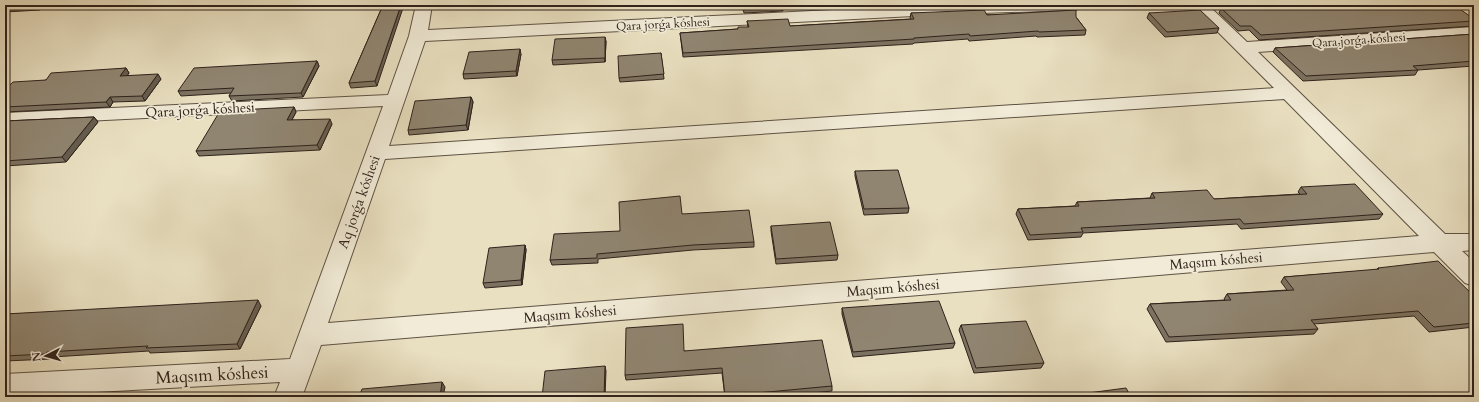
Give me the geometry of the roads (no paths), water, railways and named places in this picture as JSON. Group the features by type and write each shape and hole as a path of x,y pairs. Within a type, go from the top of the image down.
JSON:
{"street":[{"name":"Aq jorǵa kóshesi","path":"288,397 312,335 396,100 418,36 424,5"},
{"name":"Qara jorǵa kóshesi","path":"418,36 953,8 1075,5"},
{"path":"1199,5 1474,277"},
{"name":"Qara jorǵa kóshesi","path":"1244,48 1474,32"},
{"path":"377,153 1289,93"},
{"name":"Qara jorǵa kóshesi","path":"5,119 396,100"},
{"name":"Maqsım kóshesi","path":"312,335 1440,243 1474,242"},
{"name":"Maqsım kóshesi","path":"5,386 299,370"}]}
